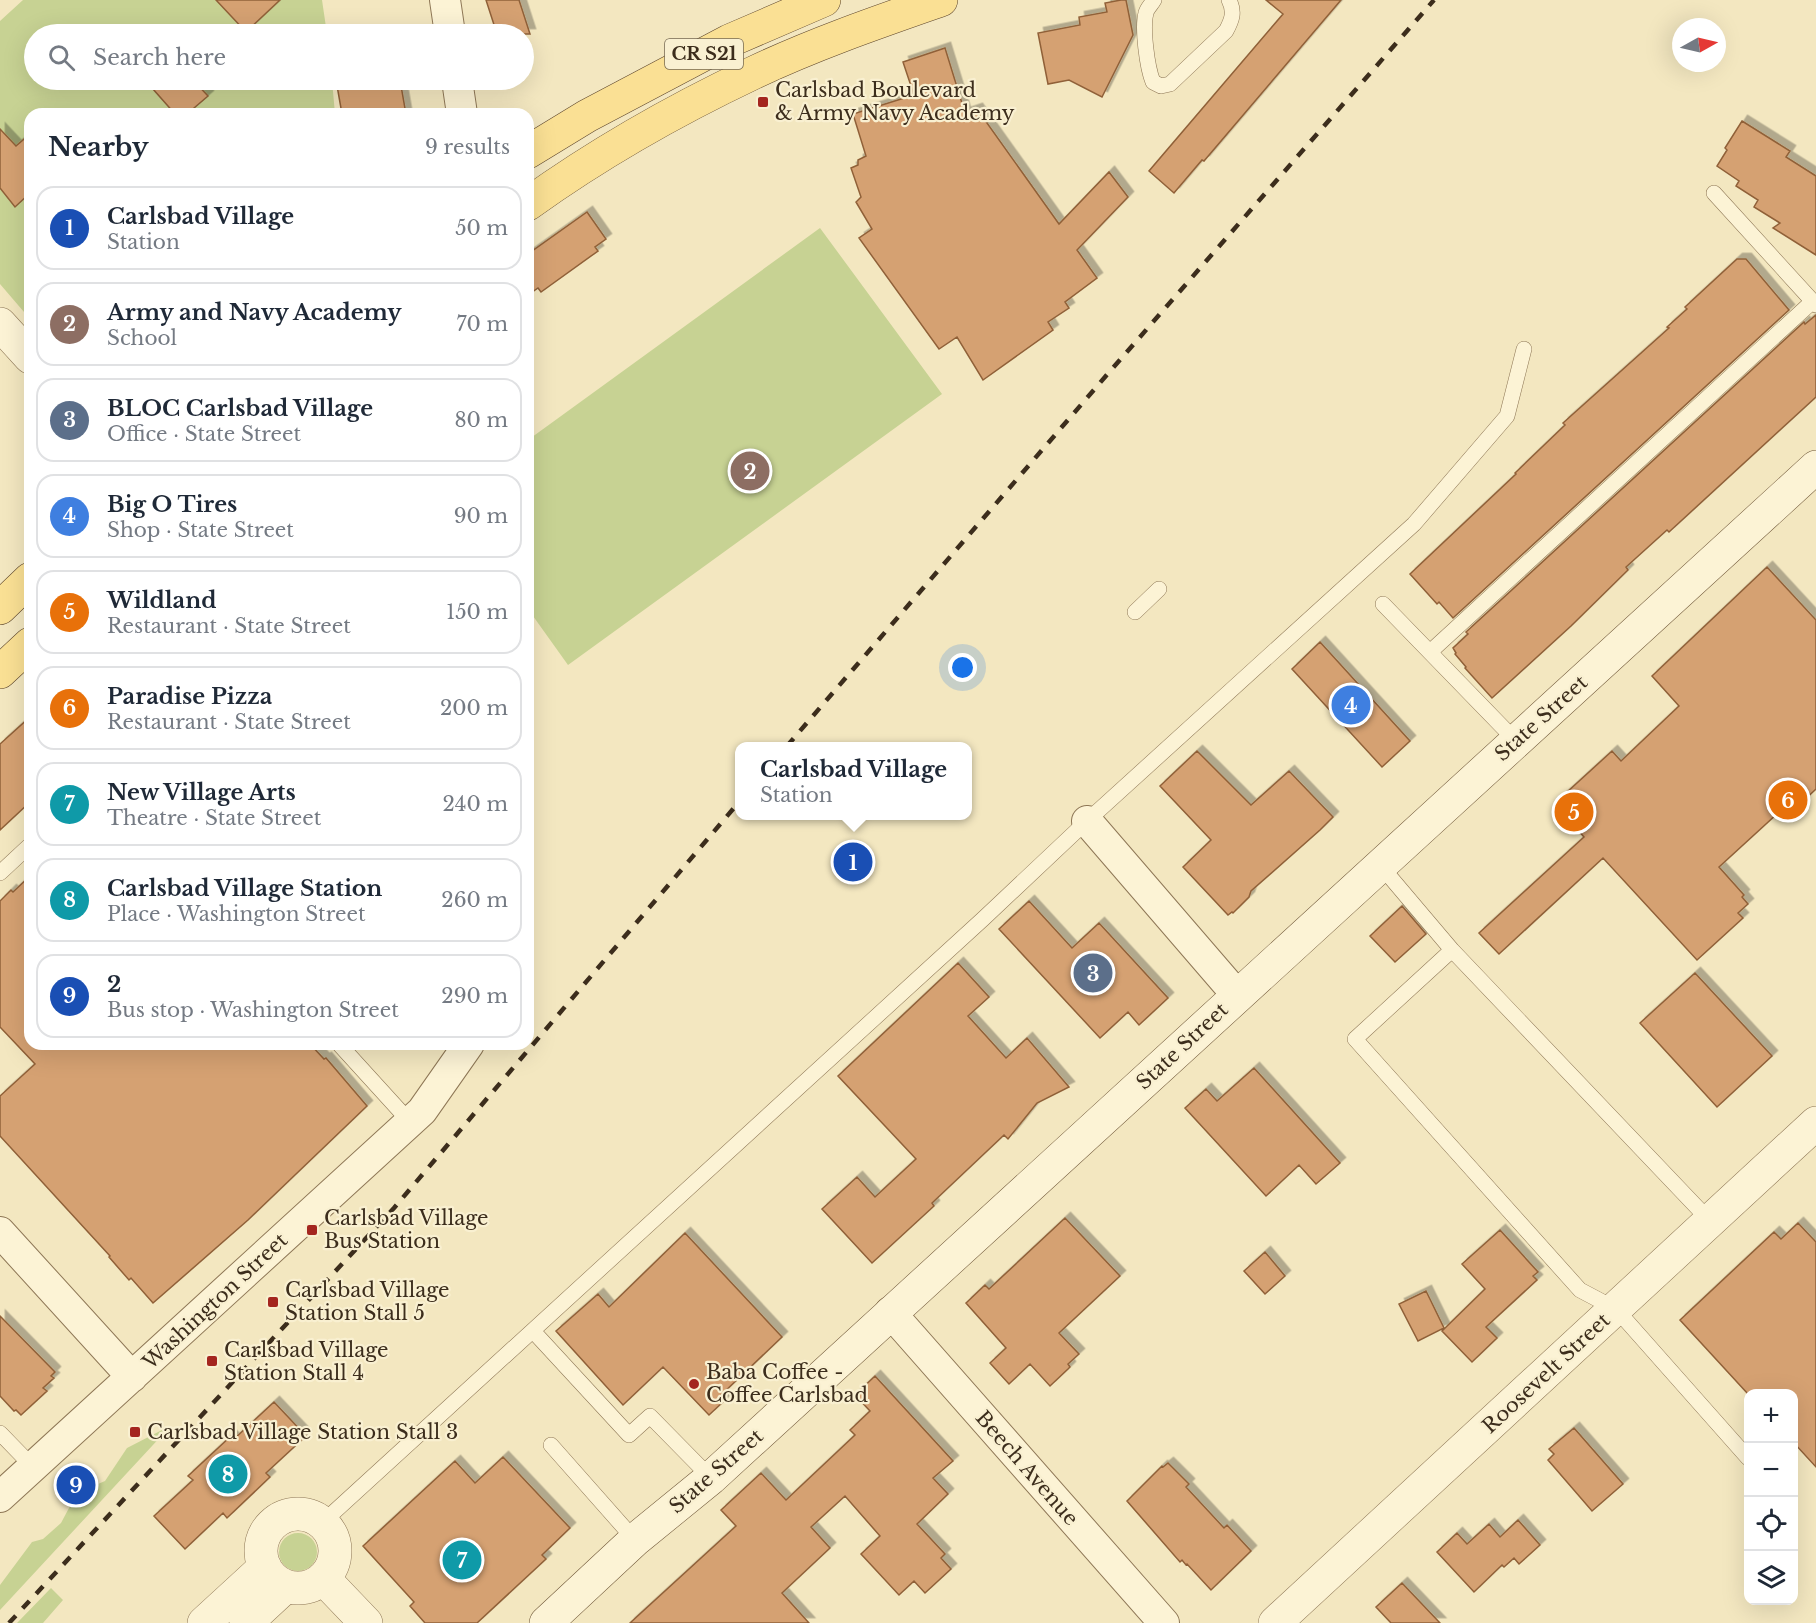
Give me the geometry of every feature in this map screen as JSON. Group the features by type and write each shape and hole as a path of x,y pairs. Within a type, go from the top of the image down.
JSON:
{"main road":[{"name":"CR S21","path":"534,148 587,116 729,40 824,0"},
{"name":"CR S21","path":"534,200 560,181 655,123 755,72 864,27 941,0"},
{"name":"State Street","path":"546,1623 635,1540 711,1478 1816,467"},
{"path":"0,608 24,585"},
{"path":"0,672 24,650"},
{"name":"Roosevelt Street","path":"1275,1623 1816,1123"},
{"path":"299,1514 322,1523 329,1531 334,1551 329,1570 323,1578 306,1587 276,1577 261,1555 262,1543 267,1531 275,1522 286,1516 299,1514"},
{"path":"204,1623 276,1577"},
{"path":"246,1623 276,1577"},
{"path":"323,1578 366,1623"}],"street":[{"path":"445,0 449,24"},
{"path":"458,90 461,108"},
{"path":"1087,821 1237,996"},
{"name":"Washington Street","path":"0,1497 422,1111 465,1050"},
{"path":"0,1232 132,1377"},
{"name":"Beech Avenue","path":"890,1312 1164,1623"}],"lane":[{"path":"1154,0 1146,12 1146,47 1149,72 1153,82 1161,86 1170,84 1226,31 1232,20 1233,7 1229,0"},
{"path":"1430,652 1814,303 1714,193"},
{"path":"322,1523 1414,524 1507,416 1524,349"},
{"path":"1135,612 1159,589"},
{"path":"1383,604 1516,741"},
{"path":"0,873 24,851"},
{"path":"1380,865 1452,950 1710,1221"},
{"path":"1452,950 1355,1038 1580,1290 1616,1308 1744,1452"},
{"path":"344,1050 410,1122"},
{"path":"533,1331 629,1435 651,1416 711,1478"},
{"path":"0,1433 33,1467"},
{"path":"551,1445 635,1540"}],"green space":[{"path":"23,0 322,0 326,24 24,24 24,90 333,90 334,108 24,108 24,312 0,284 0,21"},
{"path":"820,228 942,394 568,665 534,617 534,436"},
{"path":"162,1430 165,1432 0,1610 0,1585 32,1542 43,1539 61,1523 77,1493 105,1481 127,1448"},
{"path":"298,1533 312,1538 317,1552 312,1566 298,1571 284,1566 279,1552 284,1538"},
{"path":"51,1588 63,1600 43,1623 17,1623"}],"building":[{"path":"216,0 280,0 254,24 238,24"},
{"path":"486,0 519,0 527,24 494,24"},
{"path":"1126,0 1133,35 1102,97 1069,80 1048,84 1038,33 1080,25 1079,17 1107,12 1105,3"},
{"path":"1266,0 1341,0 1174,193 1149,171 1283,14"},
{"path":"945,48 965,113 977,109 1059,224 1109,172 1128,197 1077,250 1097,278 1065,302 1069,308 1048,322 1053,330 983,380 957,337 939,349 859,238 872,229 856,202 861,197 851,168 858,165 858,160 866,156 853,114 914,95 903,62"},
{"path":"154,90 202,90 208,96 194,108 170,108"},
{"path":"338,90 402,90 405,108 341,108"},
{"path":"1742,121 1790,151 1786,157 1816,176 1816,255 1773,228 1780,223 1754,207 1758,200 1736,186 1739,181 1717,166"},
{"path":"0,129 16,146 24,139 24,199 15,207 0,188"},
{"path":"587,212 606,239 595,247 598,251 541,292 538,288 534,291 534,250"},
{"path":"1737,259 1746,259 1789,310 1453,618 1410,574 1516,474 1565,425 1563,423 1669,328 1667,327 1687,309 1685,307"},
{"path":"1816,315 1816,397 1669,532 1667,530 1626,567 1628,570 1571,626 1492,698 1455,654 1453,648 1468,634 1466,632 1804,322 1805,324"},
{"path":"1767,567 1816,620 1816,789 1784,819 1778,813 1719,867 1744,895 1742,897 1748,904 1738,913 1743,918 1697,960 1603,858 1499,954 1479,933 1584,837 1554,804 1612,751 1621,761 1679,706 1652,676"},
{"path":"1320,642 1410,741 1382,767 1292,669"},
{"path":"24,722 24,808 0,830 0,744"},
{"path":"1197,751 1251,805 1289,771 1333,817 1251,891 1249,897 1233,913 1228,915 1183,867 1211,840 1160,786"},
{"path":"24,882 24,1050 316,1050 324,1059 326,1058 367,1106 248,1220 153,1303 131,1278 129,1280 110,1256 0,1136 0,1096 35,1064 0,1027 0,901 11,890 13,892"},
{"path":"1029,901 1072,948 1099,923 1168,998 1139,1025 1128,1012 1100,1038 999,929"},
{"path":"1402,906 1426,934 1395,962 1370,936"},
{"path":"958,963 989,997 968,1016 1006,1058 1027,1038 1069,1087 1037,1103 1008,1139 1004,1135 932,1203 934,1206 872,1263 822,1209 857,1177 875,1197 916,1159 838,1076"},
{"path":"1695,973 1772,1056 1717,1107 1640,1023"},
{"path":"1254,1068 1340,1163 1316,1184 1299,1165 1266,1196 1185,1108 1206,1089 1217,1101"},
{"path":"1065,1218 1120,1276 1059,1333 1079,1354 1068,1364 1070,1367 1068,1369 1050,1386 1030,1364 1009,1384 990,1363 1006,1348 966,1303 985,1285 989,1289"},
{"path":"1798,1223 1816,1242 1816,1467 1798,1447 1798,1389 1744,1390 1680,1320 1774,1232 1781,1239"},
{"path":"1500,1230 1538,1272 1533,1276 1537,1280 1486,1327 1497,1338 1472,1362 1442,1331 1485,1289 1462,1264"},
{"path":"685,1233 782,1337 720,1396 724,1401 709,1415 663,1367 623,1405 556,1331 598,1294 609,1307"},
{"path":"1265,1252 1285,1276 1265,1294 1244,1271"},
{"path":"1426,1291 1444,1328 1418,1341 1399,1304"},
{"path":"0,1316 55,1372 51,1376 54,1378 43,1388 47,1391 21,1415 0,1396"},
{"path":"875,1376 953,1461 933,1478 948,1494 917,1524 945,1554 941,1558 951,1569 925,1593 914,1581 899,1595 861,1554 880,1536 845,1496 811,1527 830,1548 782,1593 809,1623 630,1623 736,1526 721,1510 761,1473 786,1500 855,1435 850,1430 870,1411 855,1395"},
{"path":"274,1402 306,1436 266,1473 270,1477 227,1518 223,1513 185,1549 154,1516 193,1480 188,1476 231,1436 234,1439"},
{"path":"1574,1428 1623,1484 1592,1511 1548,1460 1554,1454 1549,1449"},
{"path":"503,1457 570,1528 542,1555 546,1559 477,1623 425,1623 410,1606 414,1602 363,1546 455,1461 475,1483"},
{"path":"1168,1463 1189,1484 1186,1487 1224,1528 1227,1525 1251,1551 1211,1590 1187,1564 1182,1560 1180,1562 1127,1501 1162,1466"},
{"path":"1518,1520 1540,1545 1519,1564 1514,1558 1504,1567 1502,1565 1474,1592 1437,1552 1457,1533 1467,1544 1489,1524 1500,1537"},
{"path":"1402,1583 1440,1623 1391,1623 1376,1607"}],"railway":[{"path":"790,742 1434,0"},
{"path":"534,1043 735,807"},
{"path":"9,1623 394,1208 528,1050"}],"place":[{"name":"Carlsbad Boulevard & Army Navy Academy","path":"763,102"},
{"name":"Army and Navy Academy","path":"750,471"},
{"name":"Big O Tires","path":"1351,705"},
{"name":"Paradise Pizza","path":"1788,800"},
{"name":"Wildland","path":"1574,812"},
{"name":"Carlsbad Village","path":"853,862"},
{"name":"BLOC Carlsbad Village","path":"1093,973"},
{"name":"Carlsbad Village Bus Station","path":"312,1230"},
{"name":"Carlsbad Village Station Stall 5","path":"273,1302"},
{"name":"Carlsbad Village Station Stall 4","path":"212,1361"},
{"name":"Baba Coffee - Coffee Carlsbad","path":"694,1384"},
{"name":"Carlsbad Village Station Stall 3","path":"135,1432"},
{"name":"Carlsbad Village Station","path":"228,1474"},
{"name":"2","path":"76,1485"},
{"name":"New Village Arts","path":"462,1560"}]}
